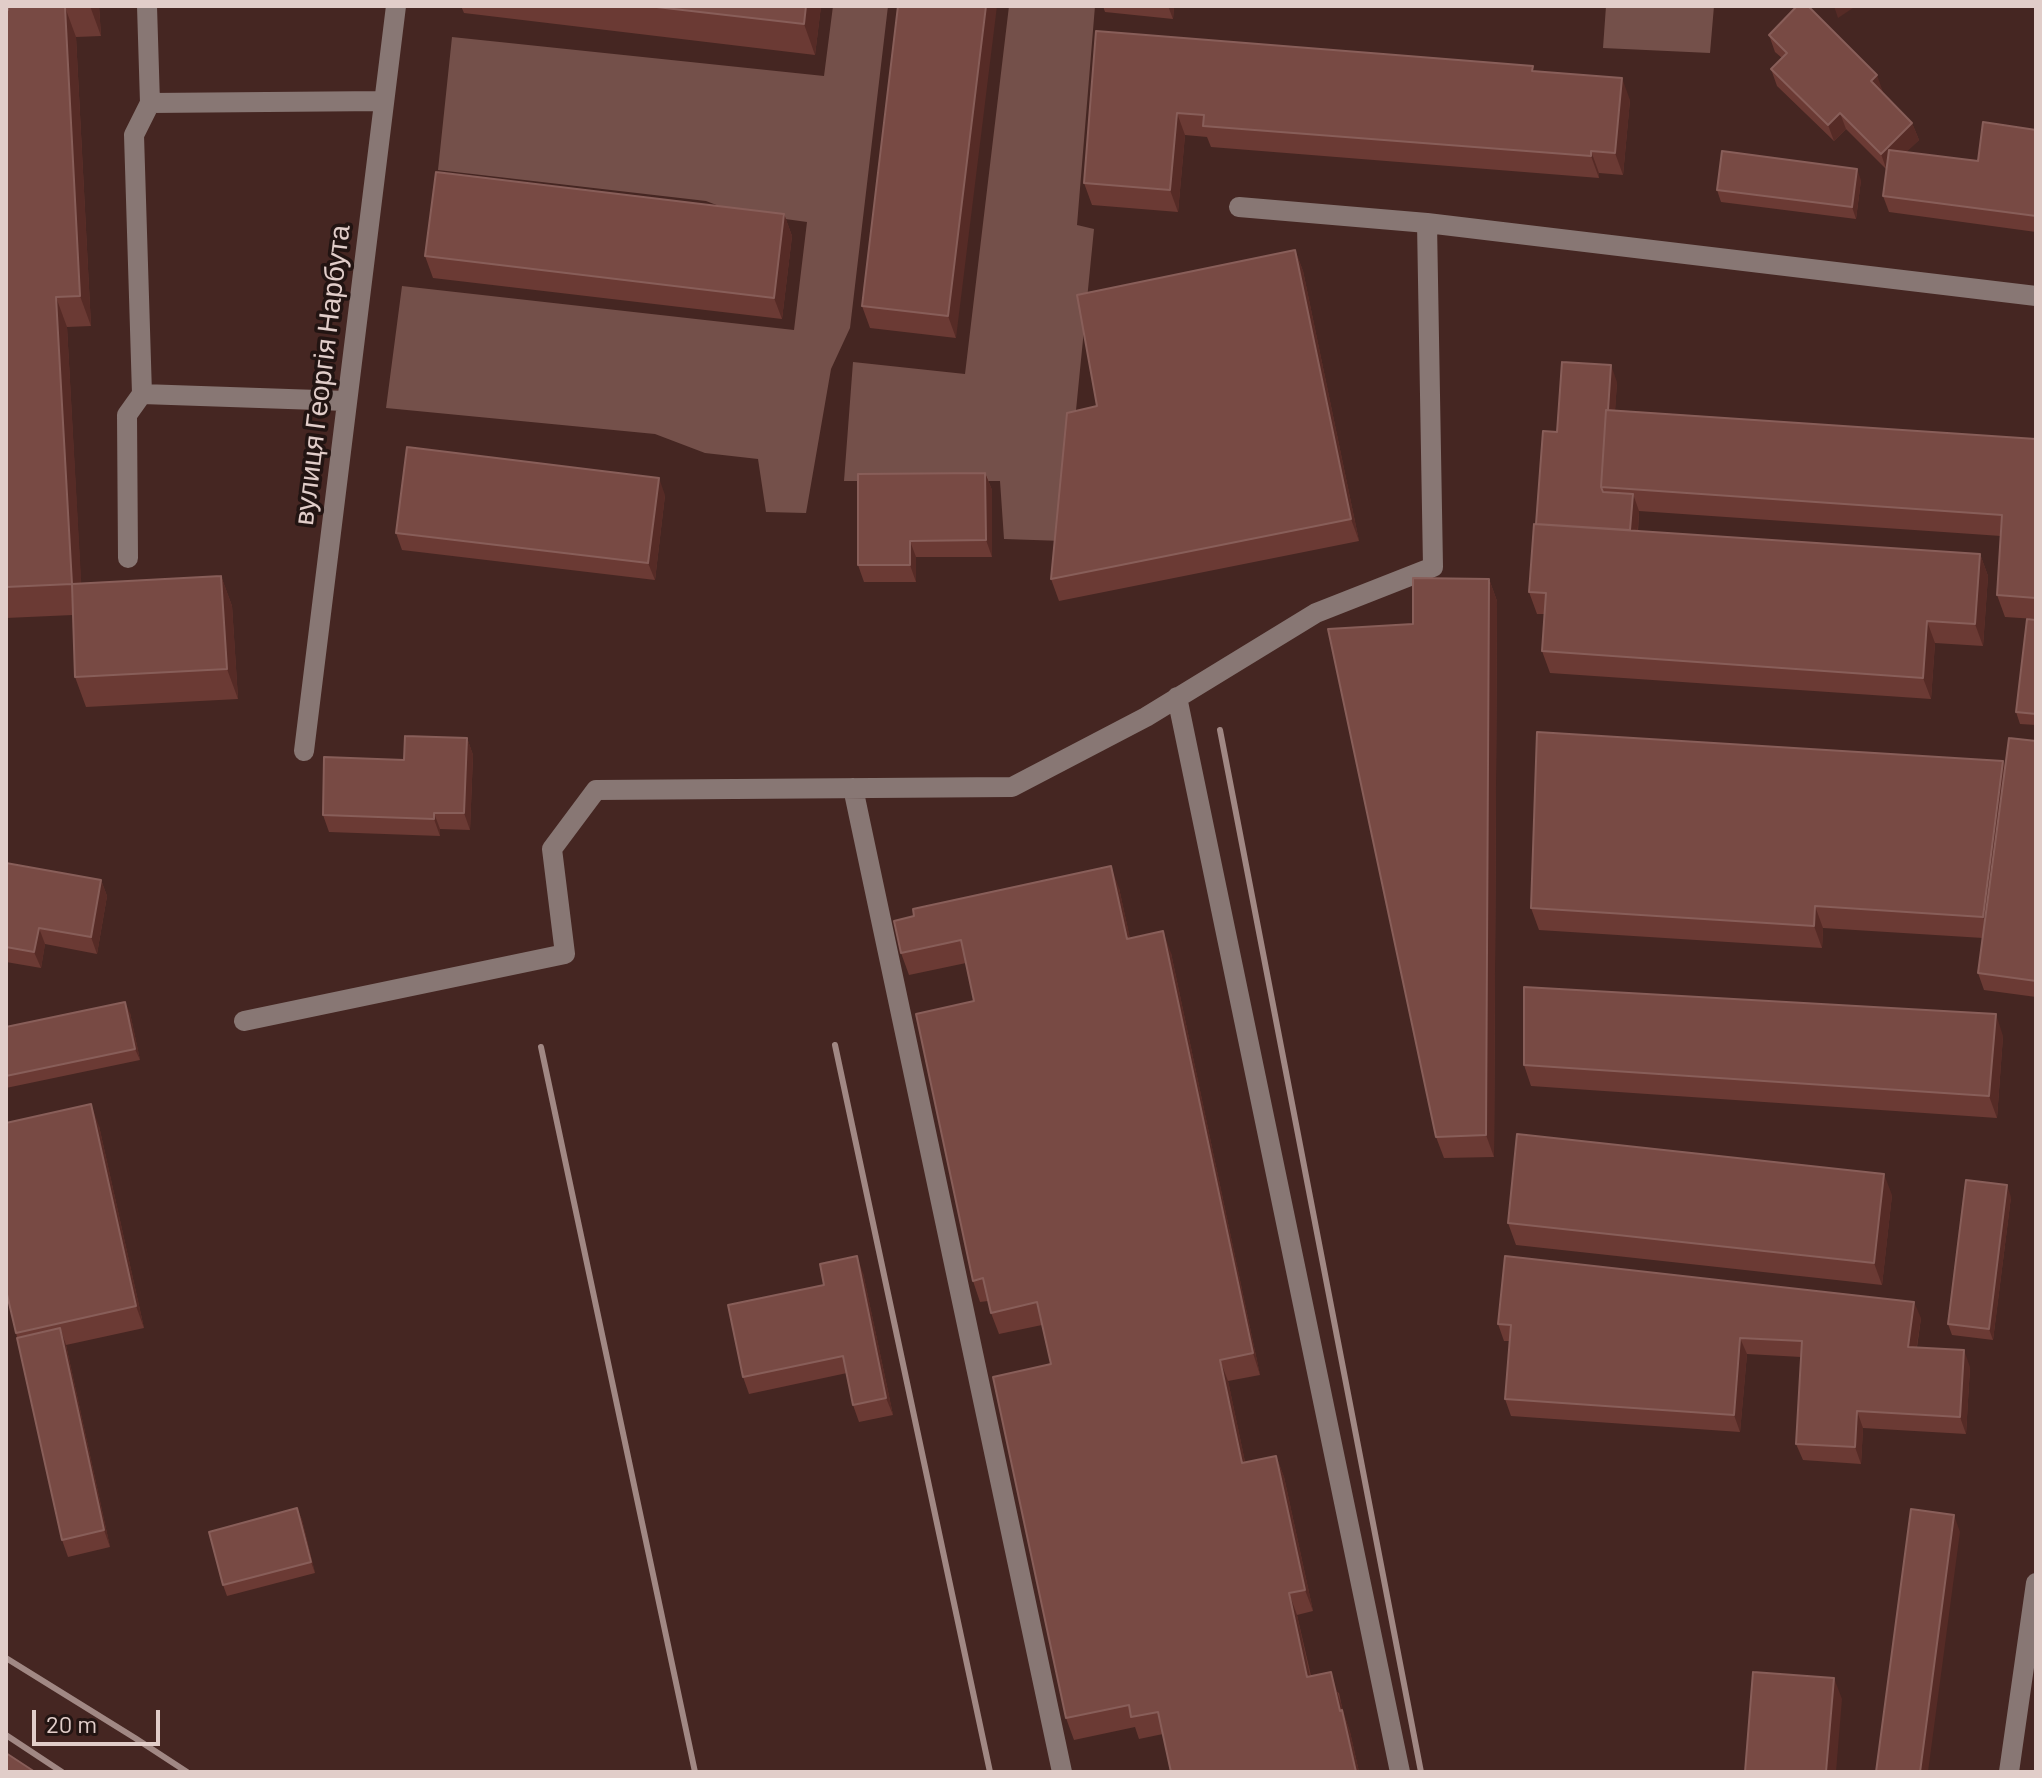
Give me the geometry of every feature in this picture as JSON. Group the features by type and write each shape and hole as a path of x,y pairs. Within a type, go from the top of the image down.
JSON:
{"street":[{"path":"128,558 127,415 142,394 134,135 150,103 147,6"},
{"name":"вулиця Георгія Нарбута","path":"304,751 396,6"},
{"path":"150,103 384,101"},
{"path":"1239,207 1427,223 2036,296"},
{"path":"244,1021 565,954 552,849 596,790 1012,787 1146,717 1316,613 1433,567 1427,223"},
{"path":"142,394 347,401"},
{"path":"1177,697 1400,1772"},
{"path":"853,788 1062,1772"},
{"path":"2009,1772 2036,1583"}],"shaded area":[{"path":"833,6 888,6 850,328 831,369 806,513 766,512 758,459 705,453 655,434 386,408 402,286 794,330 807,222 735,212 706,201 438,170 452,37 824,76"},
{"path":"1009,6 1095,6 1077,225 1094,229 1063,541 1004,539 1000,481 844,481 853,362 965,374"},
{"path":"1606,6 1714,6 1710,53 1603,48"}],"building":[{"path":"8,6 81,6 65,7 80,296 56,297 72,584 6,587"},
{"path":"648,6 806,6 804,24"},
{"path":"898,6 986,6 948,316 862,306"},
{"path":"1797,6 1808,6 1877,75 1871,81 1912,123 1881,154 1840,113 1828,125 1771,69 1787,53 1769,35"},
{"path":"1096,31 1533,66 1532,71 1622,78 1615,153 1591,151 1591,156 1203,126 1204,115 1177,113 1170,190 1084,183"},
{"path":"1983,122 2036,130 2036,216 1883,196 1889,150 1978,161"},
{"path":"1722,151 1857,169 1852,207 1717,190"},
{"path":"436,172 784,214 774,298 425,256"},
{"path":"1295,250 1351,519 1051,579 1067,413 1097,406 1077,295"},
{"path":"1562,362 1611,365 1601,487 1603,492 1633,494 1630,530 1536,524 1543,431 1557,432"},
{"path":"1606,410 2036,439 2036,598 1997,595 2002,515 1601,487"},
{"path":"407,447 659,478 648,563 396,533"},
{"path":"985,473 986,540 910,541 910,565 858,565 858,474"},
{"path":"1534,524 1980,554 1975,624 1927,621 1923,678 1542,651 1546,593 1529,592"},
{"path":"221,576 227,669 75,677 72,584"},
{"path":"1413,578 1489,579 1486,1135 1436,1137 1328,629 1413,624"},
{"path":"2027,619 2036,620 2036,714 2016,712"},
{"path":"1537,732 2003,761 1983,917 1815,906 1814,926 1531,908"},
{"path":"405,736 467,738 464,813 434,813 434,819 323,815 324,757 404,760"},
{"path":"2009,738 2036,741 2036,981 1978,973"},
{"path":"6,863 101,880 91,937 39,928 34,952 6,947"},
{"path":"1111,866 1127,939 1163,931 1253,1353 1220,1360 1242,1463 1276,1456 1305,1590 1289,1593 1307,1677 1331,1672 1356,1772 1171,1772 1158,1712 1131,1717 1129,1705 1066,1718 993,1377 1051,1364 1037,1302 991,1313 983,1278 973,1281 916,1014 974,1001 961,940 901,953 894,921 914,916 913,909"},
{"path":"1524,987 1996,1014 1989,1096 1524,1065"},
{"path":"125,1002 135,1049 6,1076 6,1027"},
{"path":"91,1104 136,1306 16,1333 6,1290 6,1123"},
{"path":"1517,1134 1884,1174 1874,1263 1508,1223"},
{"path":"1966,1180 2007,1185 1989,1329 1948,1324"},
{"path":"857,1256 886,1398 853,1405 843,1356 743,1377 728,1305 824,1285 820,1264"},
{"path":"1505,1256 1914,1302 1908,1347 1964,1350 1960,1417 1857,1411 1855,1447 1796,1444 1802,1341 1740,1338 1734,1415 1505,1399 1511,1325 1498,1324"},
{"path":"60,1328 104,1530 62,1540 17,1338"},
{"path":"297,1508 311,1562 223,1585 209,1532"},
{"path":"1911,1509 1954,1515 1920,1772 1876,1772"},
{"path":"1753,1672 1834,1678 1826,1772 1745,1772"},
{"path":"6,1753 35,1772 6,1772"}],"railway":[{"path":"1220,730 1421,1772"},
{"path":"835,1045 990,1772"},
{"path":"541,1047 695,1772"},
{"path":"6,1658 187,1772"},
{"path":"6,1735 62,1772"}]}
